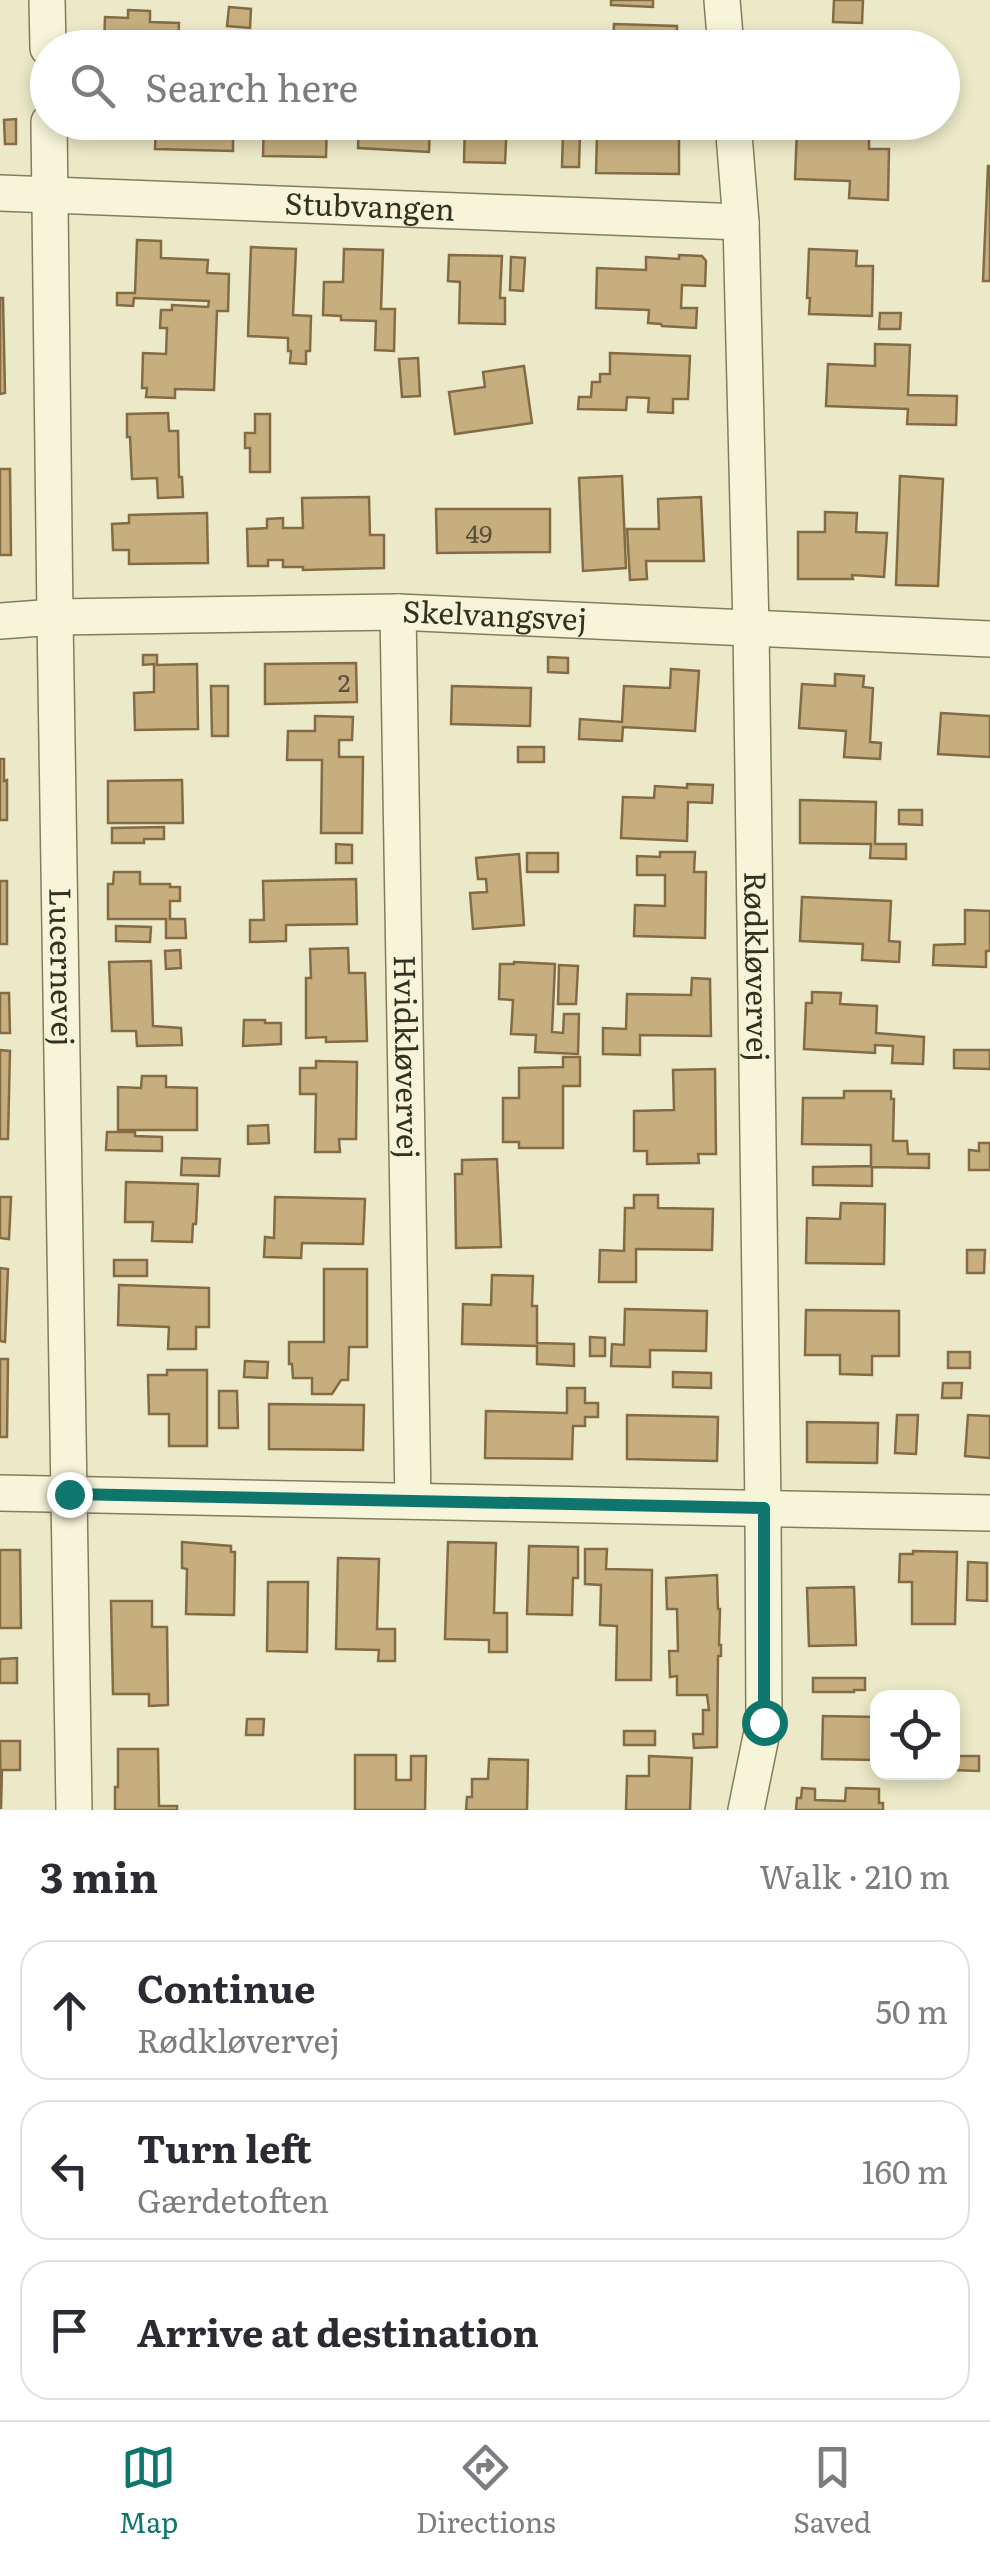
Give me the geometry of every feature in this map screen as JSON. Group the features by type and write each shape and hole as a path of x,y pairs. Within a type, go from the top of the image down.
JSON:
{"street":[{"path":"47,0 48,30"},
{"path":"722,0 724,30"},
{"name":"Lucernevej","path":"50,140 74,1810"},
{"name":"Rødkløvervej","path":"734,140 741,222 752,627 764,1508 764,1722 746,1810"},
{"name":"Stubvangen","path":"0,193 741,222"},
{"name":"Skelvangsvej","path":"0,621 398,612 990,639"},
{"name":"Hvidkløvervej","path":"398,612 413,1501"},
{"path":"0,1493 990,1513"}],"building":[{"path":"611,0 653,0 653,7 611,5"},
{"path":"834,0 863,0 862,23 833,22"},
{"path":"229,7 251,9 250,28 227,26"},
{"path":"128,10 150,11 150,22 179,23 179,30 105,30 105,17 128,18"},
{"path":"614,24 677,26 677,30 614,30"},
{"path":"16,119 16,144 5,144 4,120"},
{"path":"155,140 233,140 233,151 155,149"},
{"path":"263,140 326,140 326,157 263,156"},
{"path":"358,140 429,140 429,152 358,148"},
{"path":"465,140 506,140 505,163 464,162"},
{"path":"563,140 580,140 579,167 562,167"},
{"path":"597,140 679,140 679,174 596,173"},
{"path":"797,140 869,140 869,149 889,149 888,200 849,198 850,181 795,179"},
{"path":"988,166 990,281 983,281"},
{"path":"137,240 161,241 161,258 208,260 207,273 229,274 228,311 217,311 214,390 175,389 175,398 146,397 147,388 142,388 143,353 166,354 167,328 160,328 161,310 172,310 172,305 208,307 209,301 134,298 133,306 117,305 117,293 135,293"},
{"path":"251,247 296,249 293,315 311,316 306,364 290,363 288,338 248,336"},
{"path":"344,249 383,250 381,309 395,309 394,351 375,350 376,321 323,315 324,282 343,282"},
{"path":"809,249 857,251 856,266 873,266 872,316 809,314"},
{"path":"449,255 502,256 500,298 505,298 505,324 459,323 460,282 448,281"},
{"path":"679,255 702,256 706,261 705,286 682,285 681,308 697,308 696,328 648,323 649,310 596,308 597,268 646,270 646,257 679,259"},
{"path":"511,257 525,258 523,291 510,290"},
{"path":"0,298 5,393 0,394"},
{"path":"880,313 901,313 900,329 879,329"},
{"path":"875,344 910,345 908,395 957,396 956,425 907,424 908,409 826,406 828,364 875,366"},
{"path":"610,353 690,356 688,399 673,399 673,413 648,412 649,398 627,397 626,410 578,409 579,397 591,397 592,382 600,382 600,374 610,374"},
{"path":"418,358 420,396 402,397 399,359"},
{"path":"524,366 532,423 455,434 449,392 485,387 483,372"},
{"path":"168,413 169,431 178,431 183,497 158,498 157,478 132,479 127,414"},
{"path":"255,414 270,414 270,472 250,472 250,448 245,448 245,433 255,433"},
{"path":"0,469 10,469 11,555 0,555"},
{"path":"622,476 626,568 583,571 579,478"},
{"path":"900,476 943,479 938,586 896,585"},
{"path":"369,497 370,535 384,535 384,568 303,570 283,567 283,560 268,560 268,566 248,566 247,529 267,528 267,519 283,518 283,528 303,528 302,498"},
{"path":"701,497 704,561 646,561 647,579 630,580 627,529 659,529 658,499"},
{"path":"436,509 550,509 550,552 437,553"},
{"path":"825,512 857,513 856,532 887,533 884,577 798,579 798,532 825,532"},
{"path":"207,513 208,563 129,564 129,550 113,550 112,524 129,523 129,515"},
{"path":"143,655 157,655 157,665 197,664 198,729 135,730 134,693 154,692 154,664 143,665"},
{"path":"548,657 568,658 568,673 548,672"},
{"path":"356,663 357,702 265,704 265,664"},
{"path":"671,669 699,671 695,731 623,727 622,741 579,739 580,719 622,722 624,686 670,688"},
{"path":"835,674 864,676 863,687 873,688 870,742 881,743 880,759 844,757 846,731 799,728 802,684 835,686"},
{"path":"211,686 228,686 228,736 212,736"},
{"path":"452,686 531,688 530,726 451,724"},
{"path":"941,713 990,716 990,757 938,754"},
{"path":"315,716 353,717 352,740 339,740 339,757 363,757 362,833 321,833 322,760 287,760 288,731 315,731"},
{"path":"518,747 544,747 544,762 518,762"},
{"path":"0,759 4,759 4,781 7,780 7,820 0,820"},
{"path":"182,780 183,823 108,823 108,781"},
{"path":"687,784 713,785 712,803 688,802 687,841 621,838 623,797 654,798 655,786 687,788"},
{"path":"800,800 876,802 875,844 906,844 906,859 870,858 871,844 800,843"},
{"path":"899,810 922,810 922,825 899,824"},
{"path":"164,827 164,839 112,843 112,828"},
{"path":"336,844 352,845 352,863 336,863"},
{"path":"660,852 695,852 694,872 706,872 705,938 634,936 635,905 665,906 665,875 637,875 637,856 660,857"},
{"path":"527,853 558,853 558,872 527,872"},
{"path":"519,854 524,925 473,929 470,893 487,892 486,879 478,879 476,858"},
{"path":"114,872 140,872 140,884 180,887 180,901 170,901 170,919 185,919 186,938 166,938 166,919 108,919 108,884 113,884"},
{"path":"356,879 357,924 286,925 286,941 250,942 250,920 264,920 263,881"},
{"path":"0,881 7,881 7,944 0,944"},
{"path":"802,897 891,901 889,941 900,942 899,962 862,960 863,944 800,941"},
{"path":"965,910 990,911 986,967 933,965 934,945 965,944"},
{"path":"116,926 151,927 150,942 116,941"},
{"path":"348,948 349,973 365,973 367,1041 326,1042 326,1037 306,1038 310,949"},
{"path":"180,950 181,968 166,969 165,951"},
{"path":"151,961 153,1026 181,1028 182,1045 137,1046 136,1031 112,1031 109,962"},
{"path":"500,964 555,964 552,1032 563,1033 564,1014 579,1014 578,1054 535,1052 536,1035 511,1034 513,1000 499,999"},
{"path":"559,965 578,966 576,1004 558,1004"},
{"path":"692,978 710,979 711,1036 640,1035 640,1055 603,1054 603,1028 626,1029 627,994 691,995"},
{"path":"812,992 841,993 840,1004 877,1006 876,1033 924,1037 923,1064 892,1063 893,1046 875,1045 875,1053 804,1049 806,1003 812,1003"},
{"path":"0,993 9,993 10,1033 0,1033"},
{"path":"244,1020 281,1023 281,1044 243,1046"},
{"path":"0,1050 10,1051 8,1139 0,1139"},
{"path":"954,1050 990,1050 990,1069 954,1068"},
{"path":"563,1057 580,1057 580,1086 563,1086 563,1148 519,1148 519,1142 503,1142 503,1098 519,1098 519,1068 563,1067"},
{"path":"316,1061 357,1062 356,1139 339,1139 340,1152 315,1152 316,1094 300,1094 300,1068 316,1068"},
{"path":"715,1069 716,1154 698,1154 699,1163 647,1164 647,1151 634,1151 634,1111 674,1110 673,1070"},
{"path":"142,1076 166,1076 166,1087 197,1088 197,1130 118,1130 118,1087 141,1088"},
{"path":"844,1091 891,1091 893,1141 907,1141 908,1154 929,1154 929,1168 872,1167 872,1186 813,1185 813,1167 871,1166 871,1145 802,1144 803,1098 844,1098"},
{"path":"268,1125 269,1143 248,1144 248,1126"},
{"path":"107,1132 162,1137 162,1151 106,1150"},
{"path":"979,1143 990,1143 990,1170 969,1170 969,1150 979,1151"},
{"path":"182,1158 220,1159 219,1176 181,1175"},
{"path":"497,1159 501,1247 456,1248 455,1174 462,1174 462,1160"},
{"path":"126,1182 198,1184 192,1242 152,1241 153,1222 125,1222"},
{"path":"634,1195 658,1195 658,1208 713,1209 712,1250 636,1249 636,1282 599,1282 600,1250 624,1251 625,1208 634,1208"},
{"path":"0,1197 11,1197 9,1239 0,1238"},
{"path":"275,1197 365,1199 363,1244 302,1243 301,1258 264,1257 265,1237 274,1238"},
{"path":"841,1203 885,1204 884,1264 806,1263 807,1218 840,1219"},
{"path":"967,1250 985,1250 984,1273 967,1273"},
{"path":"114,1260 147,1260 147,1276 114,1276"},
{"path":"0,1268 8,1269 5,1342 0,1341"},
{"path":"324,1269 367,1269 367,1347 349,1347 348,1380 341,1380 332,1394 312,1394 312,1378 293,1378 289,1342 324,1342"},
{"path":"492,1275 533,1276 537,1343 574,1344 574,1366 537,1364 537,1346 462,1344 463,1304 491,1305"},
{"path":"119,1285 209,1288 209,1327 196,1327 196,1349 168,1349 169,1327 118,1325"},
{"path":"625,1309 707,1311 706,1351 650,1350 650,1367 611,1366 612,1344 624,1345"},
{"path":"806,1310 899,1311 899,1356 872,1356 872,1375 840,1374 840,1355 805,1355"},
{"path":"590,1337 605,1338 605,1356 590,1356"},
{"path":"948,1352 970,1352 970,1368 948,1368"},
{"path":"0,1359 8,1359 7,1437 0,1437"},
{"path":"245,1361 268,1362 267,1378 244,1377"},
{"path":"167,1370 207,1370 207,1446 169,1446 169,1414 149,1414 148,1375 167,1375"},
{"path":"673,1372 711,1373 711,1388 673,1387"},
{"path":"943,1383 962,1383 961,1398 942,1398"},
{"path":"567,1388 585,1388 585,1403 598,1403 598,1417 585,1417 585,1426 573,1426 572,1459 485,1458 486,1411 567,1413"},
{"path":"219,1391 237,1391 238,1428 219,1428"},
{"path":"269,1404 364,1405 363,1450 269,1449"},
{"path":"627,1415 718,1417 717,1461 627,1459"},
{"path":"897,1415 918,1415 916,1454 895,1453"},
{"path":"968,1415 990,1416 990,1458 965,1456"},
{"path":"807,1422 878,1423 877,1463 807,1462"},
{"path":"182,1542 231,1546 231,1552 235,1552 234,1615 186,1614 187,1569 182,1568"},
{"path":"448,1542 496,1543 494,1613 507,1613 507,1652 489,1652 489,1640 445,1639"},
{"path":"529,1546 578,1547 572,1615 527,1614"},
{"path":"585,1549 607,1549 606,1569 652,1570 651,1680 616,1680 617,1626 600,1625 601,1585 585,1584"},
{"path":"0,1550 20,1550 21,1628 0,1628"},
{"path":"957,1552 955,1624 912,1624 912,1582 899,1582 900,1554"},
{"path":"338,1558 379,1559 377,1629 395,1629 395,1661 378,1661 379,1650 336,1649"},
{"path":"968,1562 987,1563 987,1601 967,1600"},
{"path":"717,1575 721,1656 717,1747 694,1748 693,1734 703,1734 703,1710 709,1710 707,1695 677,1695 677,1676 670,1677 669,1651 678,1651 677,1609 667,1609 666,1578"},
{"path":"268,1582 308,1582 307,1652 267,1651"},
{"path":"854,1587 856,1645 809,1646 807,1588"},
{"path":"111,1601 152,1601 152,1627 167,1627 168,1705 149,1706 149,1694 113,1694"},
{"path":"17,1658 17,1683 0,1683 0,1659"},
{"path":"813,1678 865,1678 865,1690 813,1692"},
{"path":"823,1716 870,1717 870,1760 822,1759"},
{"path":"247,1719 264,1719 263,1735 246,1735"},
{"path":"624,1731 655,1731 655,1745 624,1745"},
{"path":"0,1741 20,1741 20,1770 2,1770 1,1809"},
{"path":"118,1749 158,1749 159,1806 177,1806 177,1810 115,1810"},
{"path":"355,1755 396,1755 396,1780 411,1780 411,1756 426,1756 425,1810 355,1810"},
{"path":"649,1756 692,1758 690,1810 626,1810 627,1776 649,1776"},
{"path":"960,1756 979,1756 979,1771 960,1770"},
{"path":"489,1759 528,1760 527,1810 466,1810 467,1797 472,1797 472,1779 488,1779"},
{"path":"802,1788 815,1789 815,1800 845,1801 846,1788 879,1789 883,1810 796,1810"}],"route":[{"path":"69,1494 764,1508 764,1722"}]}
